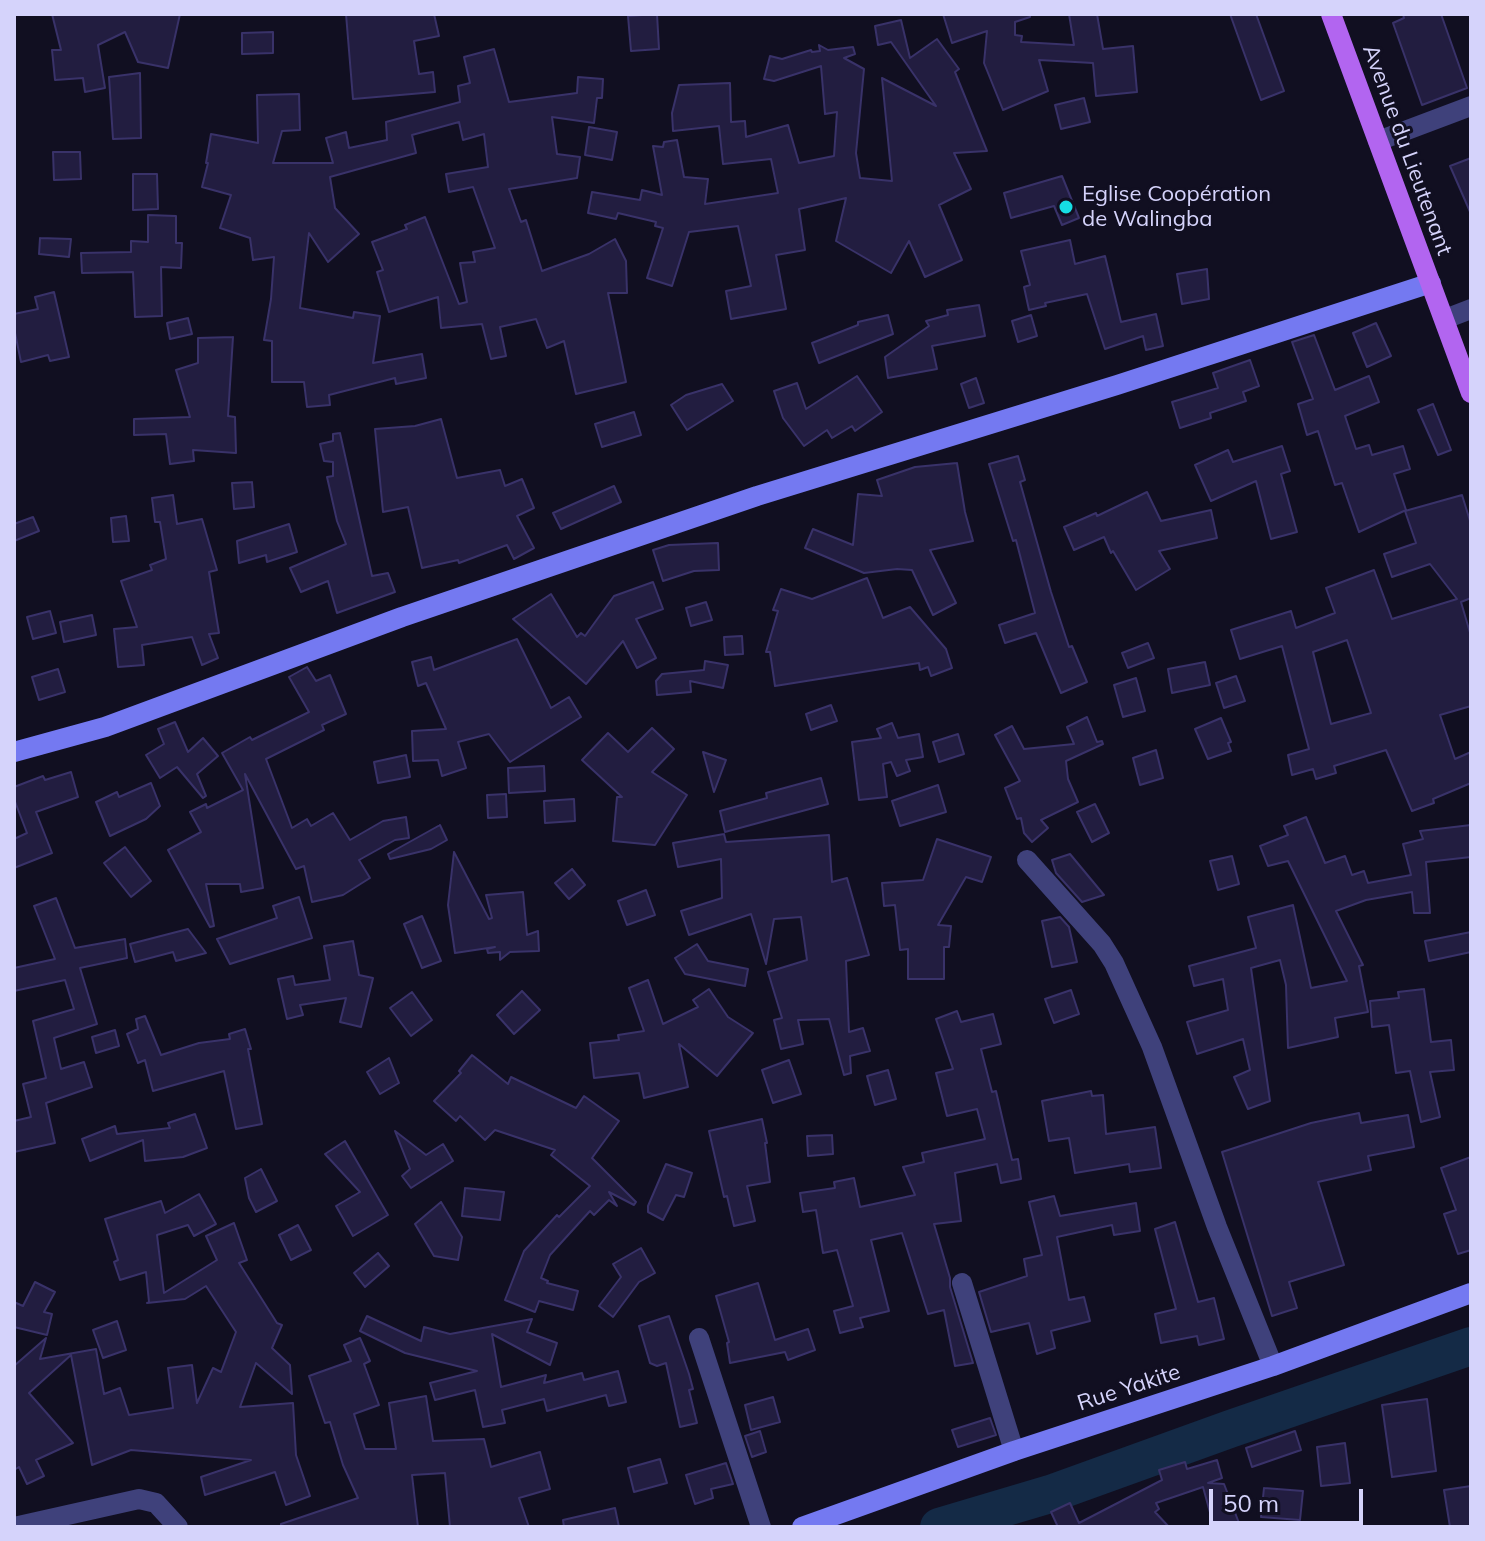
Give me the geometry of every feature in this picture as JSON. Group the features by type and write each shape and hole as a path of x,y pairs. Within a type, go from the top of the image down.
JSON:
{"main road":[{"name":"Avenue du Lieutenant","path":"1331,14 1471,393"}],"street":[{"path":"1378,141 1471,106"},
{"path":"14,752 105,727 402,617 757,496 1117,385 1431,283"},
{"path":"1445,319 1471,309"},
{"path":"1027,860 1102,944 1114,963 1152,1047 1217,1227 1273,1366"},
{"path":"962,1283 1014,1451"},
{"name":"Rue Yakite","path":"802,1527 1014,1451 1273,1366 1471,1293"},
{"path":"699,1338 761,1527"},
{"path":"14,1527 139,1499 156,1503 178,1527"}],"building":[{"path":"52,14 180,14 168,68 138,62 125,32 98,45 105,88 85,92 83,78 55,80 52,50 61,50"},
{"path":"346,14 434,14 439,36 414,41 419,74 433,72 435,92 353,99"},
{"path":"657,14 659,49 631,51 628,16"},
{"path":"943,14 1030,14 1030,17 1015,22 1015,35 1022,36 1021,42 1074,45 1069,14 1097,14 1103,49 1133,46 1137,92 1096,96 1093,63 1039,60 1048,91 1003,110 984,63 987,31 952,43"},
{"path":"1230,14 1256,14 1284,91 1261,100"},
{"path":"1403,14 1441,14 1467,88 1422,105 1393,23 1404,18"},
{"path":"901,20 910,58 937,39 959,69 955,72 987,151 954,153 971,189 939,205 962,260 925,277 909,241 891,273 836,241 846,198 799,209 805,250 776,255 786,309 731,319 726,291 751,286 738,226 689,232 672,286 647,278 663,228 655,226 656,222 618,213 616,219 588,213 592,192 640,200 642,190 662,195 653,146 663,147 664,142 677,140 684,177 708,179 705,204 778,193 771,159 723,164 719,126 673,131 672,113 679,85 730,83 731,122 745,121 746,137 788,125 799,163 834,156 837,112 825,114 821,66 774,81 764,79 770,56 782,59 811,50 820,51 819,45 828,50 853,47 855,54 844,58 864,69 856,153 860,178 892,181 882,78 936,106 891,42 878,45 875,26"},
{"path":"273,32 273,53 242,54 242,33"},
{"path":"494,49 509,102 577,93 578,77 603,79 602,98 597,98 594,123 552,117 557,154 580,157 577,178 509,189 521,222 526,220 542,271 589,254 615,239 626,261 627,293 608,293 626,382 576,394 564,341 547,348 536,319 500,327 506,356 491,359 482,324 441,328 438,297 389,312 377,272 383,270 372,242 407,229 405,225 425,217 459,304 467,302 460,263 475,262 473,252 495,248 473,187 449,192 446,174 488,167 484,134 463,140 459,122 412,135 416,153 330,177 335,208 359,234 328,262 309,233 300,308 353,318 354,312 380,316 373,363 422,354 426,378 396,384 395,378 329,395 330,405 307,407 304,382 272,382 272,341 264,340 274,257 253,260 250,238 220,228 231,195 202,187 211,134 258,143 257,95 299,94 300,130 282,131 273,163 333,163 326,138 346,132 349,148 387,140 386,122 460,102 458,86 470,83 464,57"},
{"path":"140,73 141,138 113,139 109,77"},
{"path":"1084,98 1090,122 1061,129 1055,105"},
{"path":"589,127 617,132 612,160 585,155"},
{"path":"53,152 80,152 81,179 54,180"},
{"path":"1471,158 1471,214 1450,166"},
{"path":"133,174 157,174 158,209 133,210"},
{"path":"1062,176 1079,218 1062,225 1054,206 1011,218 1004,193"},
{"path":"148,215 176,216 176,243 182,243 181,268 161,267 162,316 135,317 133,272 82,273 81,253 131,252 131,241 148,242"},
{"path":"40,238 71,239 69,257 39,254"},
{"path":"1070,240 1075,264 1105,256 1121,322 1156,314 1163,346 1146,350 1143,336 1105,349 1087,294 1045,303 1046,306 1029,310 1024,287 1030,285 1021,251"},
{"path":"1207,269 1209,299 1182,304 1177,274"},
{"path":"54,292 69,357 50,361 48,355 21,362 14,314 38,309 35,297"},
{"path":"979,305 985,336 932,346 937,369 888,378 885,357 929,326 926,321 948,315 947,310"},
{"path":"888,315 893,334 819,363 812,343 858,325 858,322"},
{"path":"1031,315 1037,336 1018,342 1012,321"},
{"path":"188,318 192,334 170,339 167,323"},
{"path":"1376,323 1391,356 1367,367 1353,333"},
{"path":"1314,335 1335,390 1369,376 1379,402 1345,416 1356,449 1369,445 1372,455 1403,446 1410,469 1394,474 1406,510 1359,532 1342,483 1335,485 1318,431 1307,435 1298,404 1313,399 1292,342"},
{"path":"233,337 228,416 235,417 236,453 193,450 194,461 170,464 166,434 134,435 134,419 190,417 176,370 198,363 198,338"},
{"path":"1250,360 1259,386 1243,392 1246,401 1210,413 1211,418 1180,428 1172,402 1218,388 1213,373"},
{"path":"857,376 882,412 855,431 852,426 832,438 827,430 804,446 783,418 774,391 797,383 806,409"},
{"path":"976,378 984,403 969,408 961,384"},
{"path":"722,384 733,401 687,430 671,405 686,395"},
{"path":"1433,404 1451,450 1438,455 1418,410"},
{"path":"634,412 641,435 602,447 595,424"},
{"path":"441,419 457,478 500,470 505,486 522,479 534,508 517,516 534,548 514,559 507,545 459,563 458,560 422,568 408,507 383,512 375,429 415,426"},
{"path":"340,433 372,576 388,573 395,592 337,613 328,581 301,592 290,568 346,544 327,477 333,476 333,462 324,461 320,444 333,441 333,434"},
{"path":"1282,446 1290,471 1281,474 1297,532 1271,539 1256,481 1211,501 1195,465 1228,450 1233,462"},
{"path":"1018,456 1025,480 1020,482 1051,592 1069,647 1072,646 1087,682 1061,693 1036,633 1005,643 999,625 1035,613 1016,540 1013,541 989,464"},
{"path":"957,463 973,541 930,550 956,603 933,615 912,570 864,573 805,548 813,529 853,545 858,494 882,496 877,480 915,467"},
{"path":"252,482 254,507 234,509 232,483"},
{"path":"614,486 621,502 561,529 553,513"},
{"path":"1147,492 1161,521 1211,510 1217,538 1159,551 1170,569 1136,590 1104,537 1074,550 1064,527 1096,513 1097,516"},
{"path":"173,495 177,524 202,519 217,570 209,572 219,633 209,634 218,658 202,665 192,637 142,645 144,665 118,667 114,629 137,627 121,581 152,570 150,565 166,559 160,522 155,522 152,498"},
{"path":"1462,495 1471,524 1471,598 1461,602 1471,636 1471,706 1440,715 1455,759 1471,752 1471,783 1412,811 1386,750 1334,766 1336,773 1316,779 1313,769 1292,775 1288,755 1309,749 1282,646 1240,659 1231,630 1291,611 1296,628 1335,613 1326,588 1374,570 1392,619 1457,599 1430,564 1392,577 1384,554 1416,543 1405,511","holes":["1347,640 1371,713 1331,724 1313,652"]},
{"path":"126,516 129,541 113,542 111,518"},
{"path":"33,517 39,531 14,541 14,524"},
{"path":"289,524 297,552 267,562 266,555 239,563 237,541"},
{"path":"718,543 719,570 694,571 663,581 653,550 669,545"},
{"path":"867,578 883,618 910,607 946,649 952,668 931,676 928,667 920,670 919,663 775,686 770,652 766,652 778,611 773,610 781,589 812,599"},
{"path":"653,582 663,609 636,619 656,658 637,668 623,641 586,684 513,619 551,594 577,637 581,633 585,636 614,596"},
{"path":"706,602 712,620 691,626 686,608"},
{"path":"50,611 56,633 33,639 27,617"},
{"path":"92,615 96,635 64,642 60,622"},
{"path":"742,636 743,654 725,655 724,637"},
{"path":"517,639 551,708 569,697 581,717 510,762 489,734 458,742 466,768 442,776 438,760 413,761 412,731 446,729 426,683 418,686 412,662 431,657 434,670"},
{"path":"1148,643 1154,658 1128,668 1122,653"},
{"path":"705,661 728,665 723,688 690,681 691,692 657,695 656,681 662,674 704,670"},
{"path":"1205,662 1210,685 1172,693 1168,669"},
{"path":"307,667 316,681 330,675 346,714 322,725 324,730 266,759 292,828 307,819 311,826 333,813 350,840 383,821 406,817 409,838 395,840 359,860 370,878 343,895 312,902 304,866 296,869 245,774 263,888 241,892 240,884 206,884 214,926 210,927 168,850 201,832 190,812 206,804 207,808 243,790 222,753 250,737 252,740 309,712 289,677"},
{"path":"58,669 65,692 39,700 32,677"},
{"path":"1236,676 1245,701 1224,708 1216,683"},
{"path":"1136,678 1145,711 1123,717 1114,685"},
{"path":"831,705 837,721 811,730 806,714"},
{"path":"1087,717 1097,742 1102,741 1103,744 1066,761 1068,779 1078,802 1041,820 1048,828 1032,842 1024,833 1021,818 1017,819 1005,788 1020,781 995,735 1012,726 1024,749 1074,744 1067,727"},
{"path":"1221,718 1231,742 1228,743 1231,751 1208,759 1195,729"},
{"path":"175,722 188,752 203,738 218,756 197,774 206,796 203,798 177,767 160,778 146,755 164,744 158,729"},
{"path":"892,723 898,738 919,734 923,757 906,760 910,771 897,776 891,762 883,764 887,797 859,800 852,742 881,738 877,729"},
{"path":"652,728 674,749 652,772 687,795 655,845 613,841 617,797 622,797 582,760 608,733 628,752"},
{"path":"958,734 964,754 939,762 933,742"},
{"path":"1156,750 1163,778 1140,785 1133,758"},
{"path":"703,752 726,760 714,792"},
{"path":"406,755 410,777 378,783 374,762"},
{"path":"544,766 545,791 509,793 508,768"},
{"path":"71,772 78,797 36,812 52,853 14,868 14,839 27,833 14,799 14,787 43,776 45,780"},
{"path":"821,778 828,804 725,832 720,811 767,798 766,793"},
{"path":"151,783 160,806 146,819 110,836 96,802 117,792 119,797"},
{"path":"938,785 946,812 900,826 892,801"},
{"path":"506,794 507,817 488,818 487,795"},
{"path":"574,799 575,821 545,823 544,801"},
{"path":"1095,804 1109,833 1092,842 1077,812"},
{"path":"1306,817 1325,863 1345,856 1352,875 1364,871 1368,883 1411,875 1403,844 1423,839 1420,831 1471,825 1471,857 1426,862 1430,913 1414,913 1412,892 1366,900 1336,911 1363,965 1359,966 1368,1012 1335,1018 1338,1037 1288,1048 1286,985 1280,960 1251,968 1270,1101 1248,1109 1234,1077 1250,1070 1243,1039 1197,1054 1187,1022 1228,1010 1223,979 1194,986 1189,966 1256,948 1248,917 1293,905 1311,988 1347,981 1288,861 1268,866 1260,846 1288,835 1284,826"},
{"path":"440,825 447,840 431,849 390,859 388,854"},
{"path":"724,834 726,842 829,835 832,882 847,878 869,955 846,961 849,1032 863,1028 870,1051 850,1056 851,1073 844,1075 829,1019 798,1020 803,1044 781,1049 774,1020 782,1018 768,972 807,960 801,917 774,919 766,964 751,914 689,935 681,911 722,898 721,859 678,867 673,843"},
{"path":"937,839 991,857 982,882 966,877 938,925 951,926 949,947 944,947 944,979 908,979 908,949 900,950 895,905 884,906 882,883 923,880"},
{"path":"125,847 151,881 131,897 104,863"},
{"path":"454,852 489,919 492,918 486,895 523,892 527,935 538,931 539,951 510,952 500,960 500,952 488,953 487,949 495,947 455,953 448,905"},
{"path":"1070,854 1104,895 1082,902 1056,873 1052,860"},
{"path":"1232,856 1239,884 1218,890 1210,861"},
{"path":"572,869 585,885 569,899 555,883"},
{"path":"646,890 655,915 627,925 618,901"},
{"path":"299,897 312,938 230,964 217,939 277,918 273,906"},
{"path":"56,898 75,948 125,939 127,958 80,968 97,1024 54,1038 61,1069 84,1062 92,1087 46,1103 55,1143 14,1152 14,1121 31,1117 23,1084 46,1078 33,1021 74,1009 65,980 14,991 14,968 55,959 34,906"},
{"path":"422,916 441,961 422,968 404,924"},
{"path":"1060,917 1069,927 1077,962 1052,967 1042,921"},
{"path":"188,929 206,953 176,961 173,952 135,962 130,944"},
{"path":"1471,932 1471,952 1429,961 1425,941"},
{"path":"353,941 359,975 373,978 361,1027 340,1022 346,998 300,1005 303,1015 287,1019 278,979 293,976 295,985 330,980 324,946"},
{"path":"697,944 708,961 748,969 745,986 685,974 675,958"},
{"path":"648,980 663,1024 698,1007 693,1000 709,989 728,1017 753,1033 717,1076 679,1044 688,1087 644,1098 639,1073 594,1078 590,1043 619,1040 618,1035 644,1031 629,988"},
{"path":"1424,989 1431,1042 1451,1040 1454,1070 1430,1072 1440,1117 1421,1122 1410,1071 1396,1073 1389,1025 1372,1027 1370,1001 1399,998 1398,992"},
{"path":"1071,990 1079,1014 1054,1023 1045,999"},
{"path":"522,991 540,1010 514,1034 497,1015"},
{"path":"412,992 432,1020 411,1036 390,1008"},
{"path":"957,1011 961,1022 993,1014 1001,1044 981,1049 992,1092 996,1091 1012,1160 1018,1159 1021,1179 1001,1183 997,1164 955,1173 961,1221 934,1224 973,1363 955,1366 944,1310 928,1314 902,1233 871,1240 889,1311 860,1318 863,1327 840,1333 834,1311 853,1306 837,1250 823,1253 816,1210 803,1212 800,1193 835,1188 834,1182 854,1178 860,1207 915,1195 903,1167 924,1162 922,1153 985,1139 977,1109 947,1116 936,1073 953,1069 936,1019"},
{"path":"145,1016 161,1055 199,1043 230,1039 229,1034 245,1029 262,1124 236,1129 224,1071 153,1091 145,1060 138,1063 127,1034 138,1029 136,1019"},
{"path":"115,1030 119,1046 96,1053 92,1037"},
{"path":"472,1055 508,1084 511,1077 576,1108 584,1096 619,1121 592,1158 636,1202 634,1205 609,1192 617,1206 609,1200 594,1215 590,1211 550,1255 541,1278 547,1283 578,1291 573,1310 539,1301 535,1312 505,1300 524,1251 557,1215 559,1217 590,1186 551,1155 555,1150 495,1130 485,1140 460,1116 456,1121 434,1101 461,1073 459,1071"},
{"path":"389,1058 399,1083 380,1094 367,1072"},
{"path":"789,1060 801,1094 773,1103 762,1070"},
{"path":"888,1070 896,1099 875,1105 867,1076"},
{"path":"1091,1091 1092,1096 1103,1095 1106,1134 1155,1127 1161,1168 1130,1172 1129,1164 1075,1173 1069,1138 1049,1141 1042,1101"},
{"path":"1359,1113 1361,1123 1408,1115 1414,1147 1368,1156 1371,1170 1318,1182 1344,1265 1289,1282 1297,1308 1272,1316 1222,1152 1311,1123"},
{"path":"195,1114 207,1148 183,1157 145,1161 143,1140 90,1161 82,1139 115,1126 117,1134 170,1128 168,1123"},
{"path":"762,1119 770,1182 747,1186 755,1221 734,1226 709,1131"},
{"path":"395,1131 426,1155 443,1144 453,1161 411,1188 402,1176 410,1169"},
{"path":"832,1135 833,1154 808,1156 807,1136"},
{"path":"345,1141 388,1215 353,1236 336,1206 360,1192 325,1154"},
{"path":"1471,1157 1471,1250 1458,1254 1444,1214 1456,1210 1441,1168"},
{"path":"666,1164 692,1173 684,1197 676,1195 663,1220 648,1212 648,1206"},
{"path":"261,1169 277,1201 256,1212 245,1178"},
{"path":"465,1188 504,1192 500,1220 462,1216"},
{"path":"199,1194 216,1224 194,1236 188,1225 157,1235 164,1293 217,1260 206,1236 234,1223 247,1260 239,1263 277,1323 282,1325 272,1348 290,1365 292,1394 256,1363 240,1407 293,1403 296,1455 310,1496 286,1505 275,1472 205,1495 201,1477 251,1460 131,1450 92,1465 71,1355 29,1393 73,1443 36,1460 44,1476 27,1484 19,1467 14,1470 14,1366 46,1338 40,1359 96,1349 104,1394 120,1388 129,1415 173,1408 168,1368 192,1365 197,1403 213,1368 221,1372 236,1332 206,1286 185,1299 147,1303 146,1272 120,1280 114,1262 118,1260 105,1219 161,1201 165,1213"},
{"path":"1054,1196 1060,1216 1136,1203 1140,1231 1114,1235 1112,1225 1057,1237 1069,1300 1084,1297 1090,1321 1051,1331 1055,1348 1037,1354 1029,1323 991,1332 979,1292 1027,1276 1024,1259 1042,1255 1029,1202"},
{"path":"441,1202 462,1237 458,1260 434,1256 415,1224"},
{"path":"1175,1222 1198,1302 1214,1298 1224,1339 1199,1345 1197,1336 1161,1343 1155,1314 1176,1309 1155,1229"},
{"path":"298,1225 311,1250 291,1260 279,1235"},
{"path":"641,1248 655,1273 639,1282 613,1317 599,1306 621,1277 613,1264"},
{"path":"378,1253 389,1266 365,1287 354,1273"},
{"path":"35,1282 55,1292 44,1312 52,1314 47,1335 14,1327 14,1302 23,1306"},
{"path":"758,1283 775,1340 808,1329 815,1350 788,1360 785,1352 730,1363 729,1342 716,1296"},
{"path":"367,1316 421,1341 424,1327 450,1334 532,1319 527,1332 557,1343 550,1365 492,1334 501,1387 546,1375 544,1383 582,1373 584,1380 618,1371 626,1402 609,1406 606,1395 547,1411 544,1399 502,1410 505,1423 483,1427 475,1390 435,1400 430,1383 477,1371 405,1353 360,1331"},
{"path":"669,1316 693,1389 689,1390 697,1423 680,1427 666,1363 657,1366 650,1363 639,1326"},
{"path":"117,1321 126,1350 103,1358 93,1330"},
{"path":"360,1338 370,1361 364,1364 379,1405 354,1414 365,1449 396,1449 389,1403 426,1396 433,1441 484,1439 491,1467 540,1452 550,1489 519,1498 529,1527 450,1527 445,1473 412,1475 418,1527 281,1527 281,1524 358,1498 343,1465 330,1422 325,1423 309,1376 351,1361 344,1345"},
{"path":"773,1397 780,1422 751,1430 745,1405"},
{"path":"1427,1399 1436,1471 1392,1477 1382,1405"},
{"path":"990,1418 996,1435 958,1447 952,1430"},
{"path":"760,1431 766,1452 752,1457 745,1436"},
{"path":"1295,1431 1301,1450 1252,1467 1246,1448"},
{"path":"1345,1443 1350,1483 1321,1486 1317,1447"},
{"path":"660,1459 667,1483 634,1492 628,1468"},
{"path":"1217,1460 1222,1478 1208,1483 1224,1484 1239,1523 1214,1527 1203,1487 1156,1503 1159,1509 1155,1512 1169,1527 1058,1527 1051,1512 1070,1503 1079,1523 1162,1480 1159,1470 1185,1462 1187,1469"},
{"path":"726,1463 733,1484 711,1489 713,1498 695,1504 686,1475"},
{"path":"1471,1486 1471,1527 1450,1527 1444,1490"},
{"path":"1264,1488 1303,1491 1300,1520 1261,1517"},
{"path":"615,1508 619,1527 564,1527 563,1520"}],"waterway":[{"path":"939,1527 1050,1494 1471,1346"}],"place":[{"name":"Eglise Coopération de Walingba","path":"1066,207"}]}
